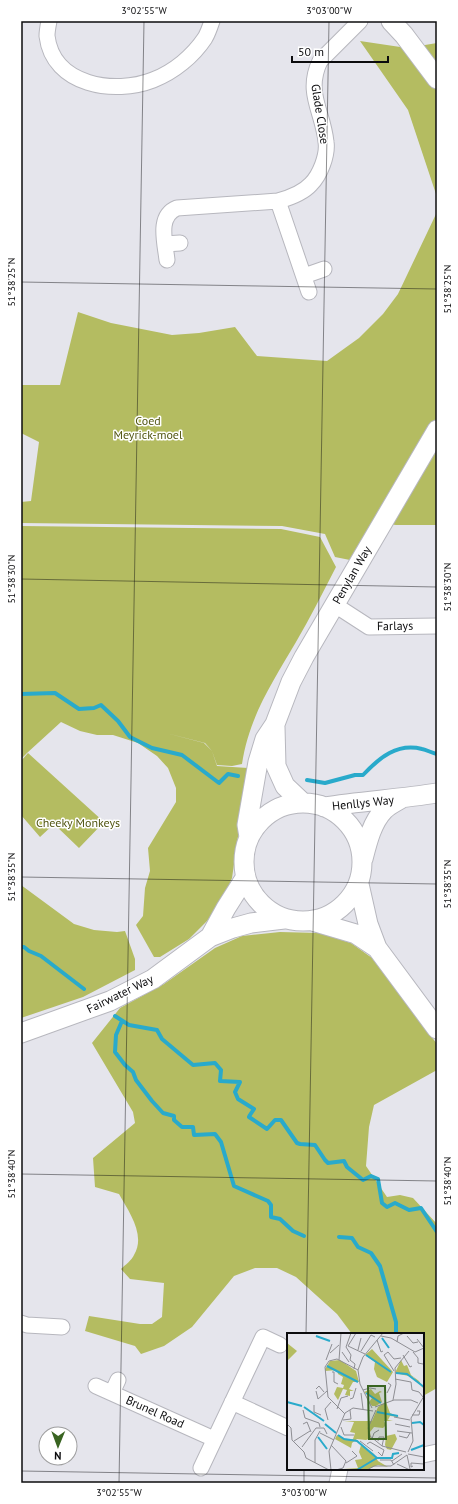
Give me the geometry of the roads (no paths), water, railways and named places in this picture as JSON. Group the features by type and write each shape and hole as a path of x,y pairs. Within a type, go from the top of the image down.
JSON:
{"street":[{"path":"49,21 47,35 50,48 54,59 63,69 76,78 91,84 110,87 124,87 154,80 182,64 206,37 212,21"},
{"name":"Glade Close","path":"167,260 173,243 164,226 166,217 170,211 177,208 278,201 288,198 311,184 319,172 325,157 326,142 314,94 313,83 316,70 320,62 360,21"},
{"path":"391,21 404,35 437,79"},
{"path":"278,201 309,292"},
{"path":"304,276 324,269"},
{"name":"Penylan Way","path":"249,837 247,825 258,762 265,739 275,724 291,682 304,657 437,430"},
{"name":"Farlays","path":"335,605 369,627 437,626"},
{"name":"Penylan Way","path":"275,724 276,766 285,786 303,803"},
{"name":"Henllys Way","path":"324,807 437,793"},
{"name":"Henllys Way","path":"363,859 368,839 378,817 385,809 402,798"},
{"path":"303,803 311,803 324,807 333,811 342,818 357,836 363,859 358,884 355,892 348,902 340,910 330,916 312,921 295,921 284,919 273,914 264,907 256,899 250,889 245,878 244,866 244,855 249,837 258,823 277,809 288,805 303,803"},
{"name":"Fairwater Way","path":"210,937 245,878"},
{"path":"358,884 368,924 377,948 437,1029"},
{"name":"Fairwater Way","path":"21,1033 110,1001 153,979 210,937 251,923 284,919"},
{"path":"312,921 356,934 377,948"},
{"path":"21,1323 27,1325 62,1327"},
{"path":"200,1468 263,1337 280,1345"},
{"name":"Brunel Road","path":"96,1386 115,1386 214,1439"},
{"path":"232,1402 287,1428"},
{"path":"424,1455 437,1452"},
{"path":"337,1483 340,1470"}],"waterway":[{"path":"21,694 55,693 79,709 94,708 101,705 118,721 130,737 152,748 182,755 219,783 228,774 238,776"},
{"path":"307,780 325,783 355,775 363,775 383,757 405,748 422,749 437,754"},
{"path":"21,947 24,947 41,956 84,989"},
{"path":"115,1016 129,1025 157,1030 162,1039 193,1065 215,1063 221,1070 220,1081 240,1082 235,1092 238,1099 254,1109 249,1117 267,1129 275,1120 281,1120 297,1143 315,1145 328,1163 344,1161 347,1167 363,1180 371,1176 378,1179 382,1203 387,1207 395,1203 409,1210 421,1208 437,1232"},
{"path":"122,1021 116,1035 115,1052 125,1065 133,1072 136,1080 152,1101 163,1113 174,1116 174,1120 182,1127 193,1127 194,1135 215,1134 221,1142 234,1186 268,1201 271,1205 271,1217 280,1219 293,1231 304,1236"},
{"path":"339,1237 352,1238 358,1247 371,1253 380,1266 396,1322 396,1333"}],"park label":[{"name":"Coed Meyrick-moel","path":"148,428"},
{"name":"Cheeky Monkeys","path":"78,823"}]}
